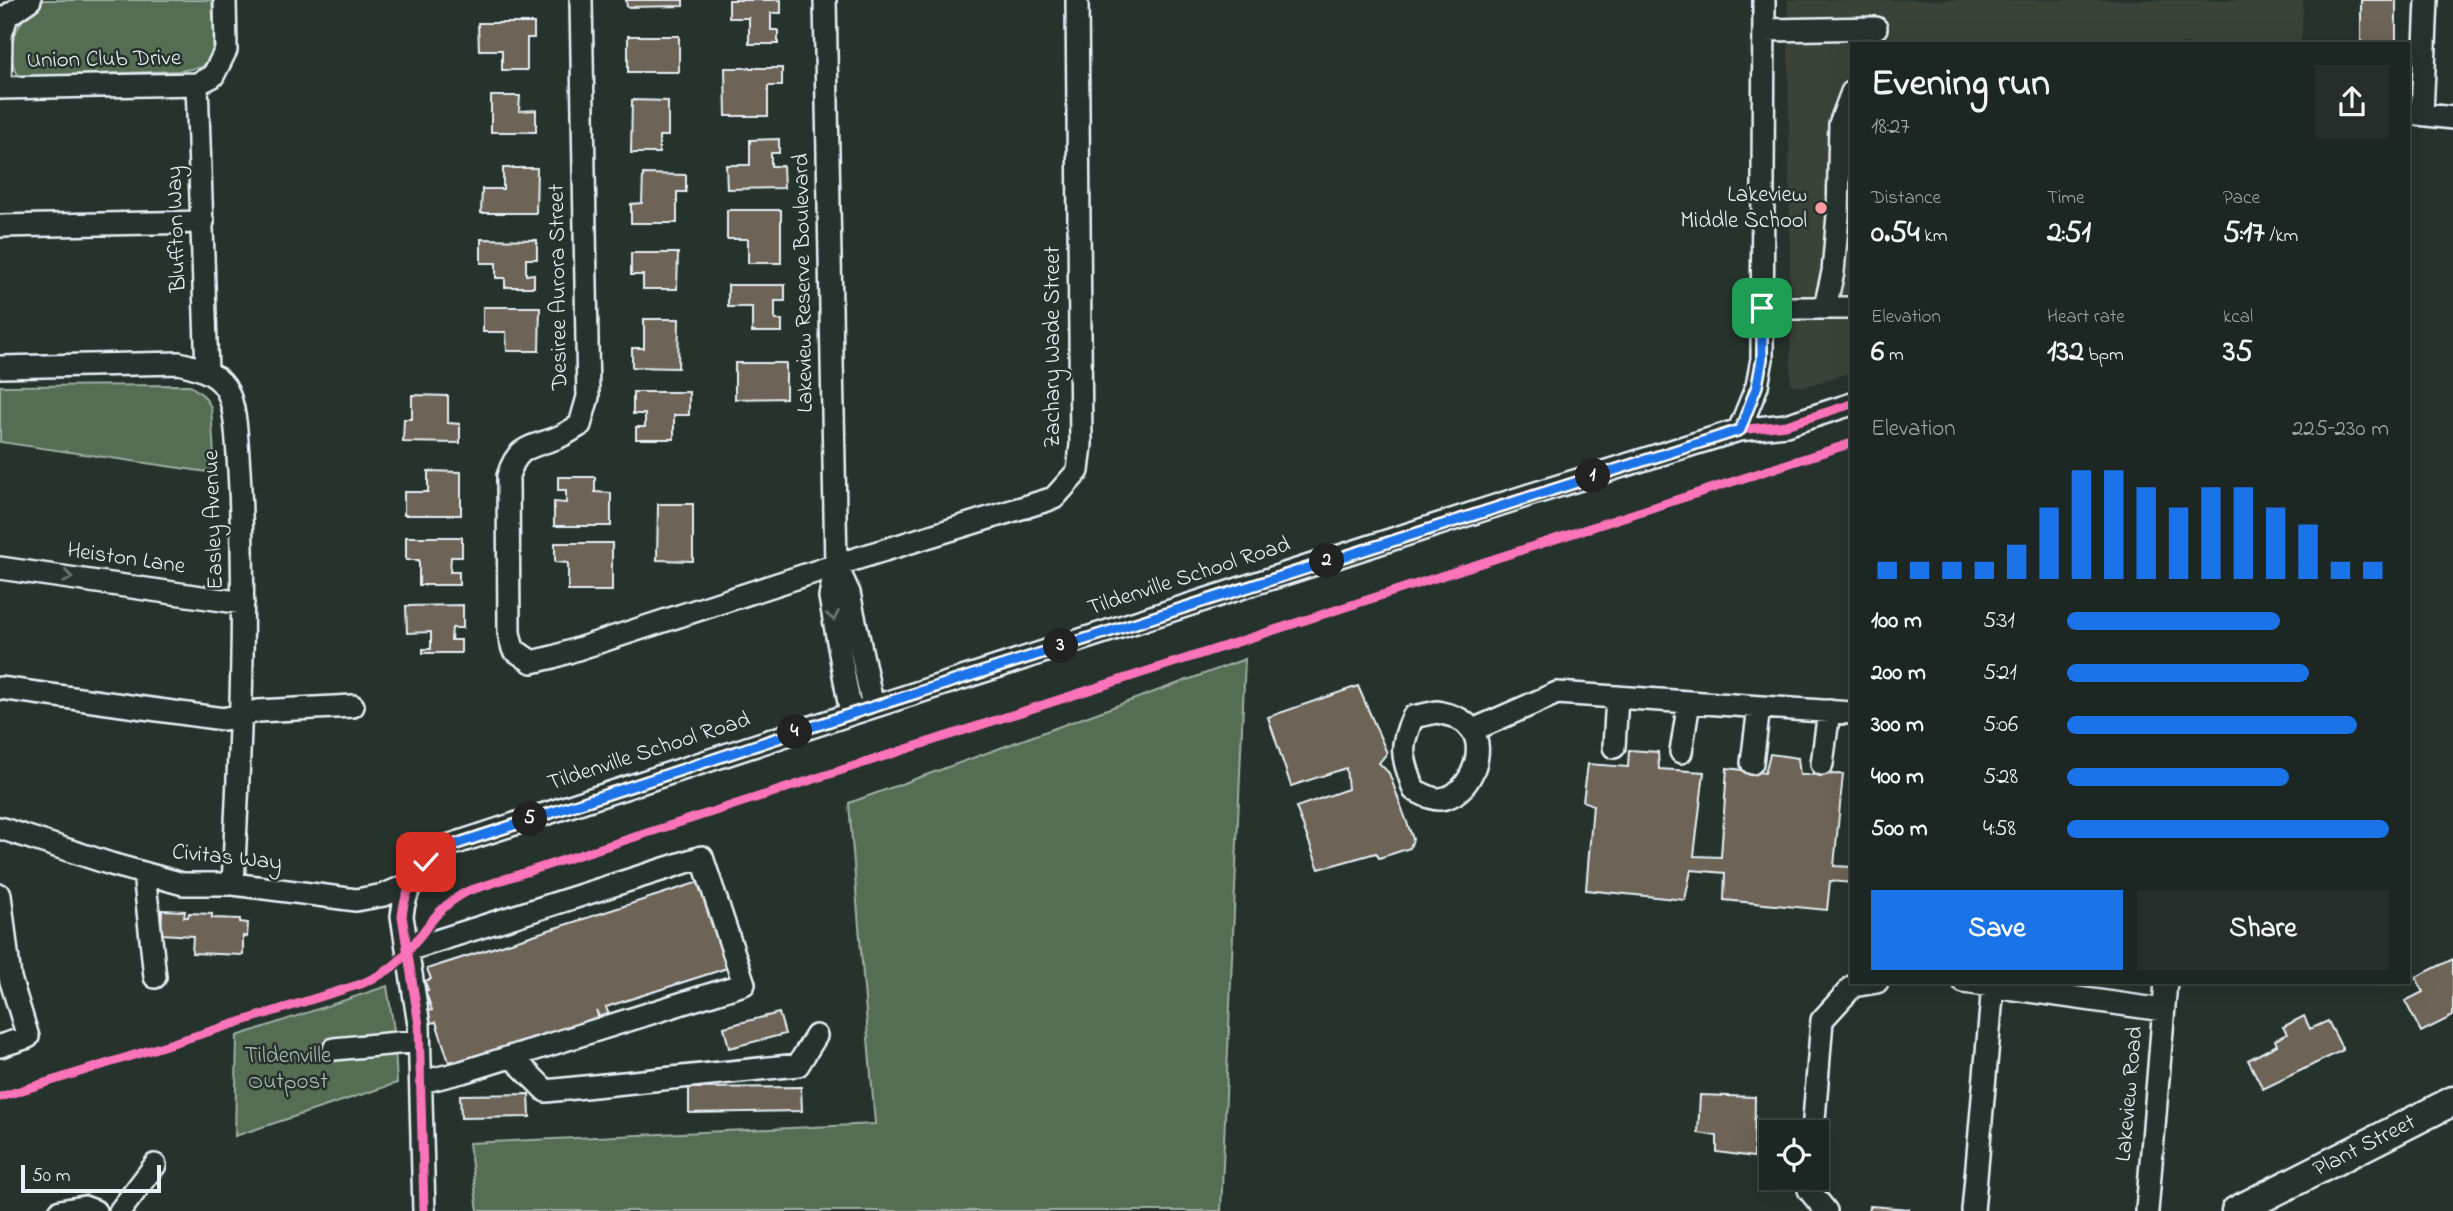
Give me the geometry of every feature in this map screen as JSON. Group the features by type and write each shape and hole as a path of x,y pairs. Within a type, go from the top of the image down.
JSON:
{"main road":[{"name":"Plant Street","path":"2236,1211 2453,1101"}],"street":[{"path":"0,88 1,35 7,16 30,0"},
{"name":"Union Club Drive","path":"0,88 197,84 213,76 226,50 225,0"},
{"name":"Desiree Aurora Street","path":"581,0 588,397 580,425 556,438 532,444 513,460 508,476 509,633 513,649 532,662 553,657 836,565"},
{"name":"Lakeview Reserve Boulevard","path":"825,0 836,565 830,597 851,714"},
{"name":"Zachary Wade Street","path":"836,565 1054,498 1078,471 1081,431 1077,0"},
{"path":"1740,430 1757,386 1762,359 1763,0"},
{"path":"2427,0 2415,114 2453,118"},
{"path":"1764,30 1876,28"},
{"name":"Bluffton Way","path":"197,84 207,372"},
{"path":"1825,307 1833,272 1838,215 1840,124 1850,97"},
{"path":"0,226 203,222"},
{"path":"1762,308 1850,308"},
{"path":"0,367 179,363 207,372"},
{"name":"Easley Avenue","path":"207,372 226,387 235,419 243,545 233,884"},
{"name":"Tildenville School Road","path":"424,1211 419,1041 402,916 410,884 426,862 444,848 851,714 1740,430 1786,425 1850,405"},
{"name":"Lakeview Reserve Boulevard","path":"836,565 849,593 873,707"},
{"name":"Heiston Lane","path":"0,568 243,603"},
{"path":"0,688 220,719 258,711 353,706"},
{"path":"1473,730 1557,693 1850,713"},
{"path":"1614,747 1617,697"},
{"path":"1681,752 1689,702"},
{"path":"1752,763 1759,707"},
{"path":"1822,764 1829,711"},
{"name":"Civitas Way","path":"0,828 183,884 233,884 356,900 384,895 410,884"},
{"path":"408,950 702,857 744,984 422,1085"},
{"path":"144,873 155,977"},
{"path":"0,895 10,978 28,1037 0,1046"},
{"path":"1814,1120 1822,1020 1853,986 1865,984"},
{"path":"1983,984 2163,1010"},
{"name":"Lakeview Road","path":"2147,1211 2166,984"},
{"path":"1973,1211 1993,985"},
{"path":"512,1057 546,1091 798,1065 816,1036"},
{"path":"334,1049 419,1041"},
{"path":"120,1211 155,1165"},
{"path":"1809,1190 1826,1211"},
{"path":"60,1211 84,1207 95,1211"}],"shaded area":[{"name":"Lakeview Middle School","path":"1788,0 2303,0 2300,42 1850,42 1850,372 1804,387 1791,384"}],"green space":[{"path":"44,0 212,0 212,54 202,67 179,71 19,77 11,56 15,34 27,15"},
{"path":"189,385 203,395 211,407 215,473 0,442 0,386"},
{"path":"1245,659 1221,1211 478,1211 469,1143 875,1124 849,803"},
{"name":"Tildenville Outpost","path":"387,986 394,1030 397,1083 235,1136 237,1036"}],"building":[{"path":"626,0 683,0 683,6 627,7"},
{"path":"729,0 781,0 781,13 771,13 771,30 778,30 778,44 749,44 749,18 729,18"},
{"path":"2361,0 2396,0 2396,42 2361,42"},
{"path":"478,23 534,23 534,38 527,38 527,70 502,70 502,50 479,50"},
{"path":"628,36 679,36 679,72 628,72"},
{"path":"725,68 782,68 782,86 768,86 768,116 726,116"},
{"path":"491,96 520,96 519,111 536,110 536,132 491,132"},
{"path":"632,100 668,101 668,136 659,136 659,153 631,153"},
{"path":"779,139 779,153 771,153 771,166 783,166 784,188 727,189 726,165 750,165 750,140"},
{"path":"503,168 537,168 536,213 481,213 482,189 503,189"},
{"path":"643,174 686,175 686,192 677,192 677,223 631,223 631,204 642,203"},
{"path":"727,210 781,210 781,263 748,263 748,239 727,239"},
{"path":"481,239 537,240 537,259 526,259 526,275 534,274 534,287 505,287 505,278 496,278 496,263 481,263"},
{"path":"631,253 678,253 677,289 643,289 643,275 631,275"},
{"path":"728,285 785,285 785,301 775,301 775,320 782,320 782,332 752,332 752,307 728,307"},
{"path":"483,307 540,307 539,351 507,351 506,332 483,332"},
{"path":"644,319 679,319 678,368 632,367 632,348 644,348"},
{"path":"735,363 786,363 786,398 735,399"},
{"path":"633,392 689,392 689,415 674,415 674,439 636,439 636,427 645,427 645,414 633,414"},
{"path":"412,395 448,396 448,423 460,424 460,443 403,442 404,419 412,419"},
{"path":"428,471 461,472 461,515 404,515 404,492 428,492"},
{"path":"558,477 595,477 595,492 611,493 611,526 554,526 554,502 566,503 566,490 558,490"},
{"path":"658,504 693,504 693,561 657,560"},
{"path":"406,537 462,537 462,557 451,557 450,572 459,572 459,585 419,585 419,560 406,560"},
{"path":"555,543 612,543 612,591 568,591 568,563 555,562"},
{"path":"463,605 463,628 452,628 451,640 461,640 461,653 423,653 423,649 431,649 431,632 407,633 406,606"},
{"path":"1358,686 1387,753 1379,763 1389,773 1413,839 1410,848 1379,858 1376,853 1319,869 1296,807 1348,789 1346,768 1291,786 1268,717"},
{"path":"1629,750 1658,752 1659,769 1704,772 1694,856 1721,857 1727,768 1765,773 1770,754 1798,758 1800,775 1843,774 1834,866 1850,867 1850,883 1830,881 1827,910 1724,900 1725,873 1691,870 1685,900 1586,890 1593,805 1583,801 1588,764 1628,767"},
{"path":"699,882 727,968 606,1007 610,1018 601,1021 596,1010 601,1024 456,1068 453,1061 449,1062 436,1022 430,1023 426,1012 432,1010 425,990 428,990 425,981 431,979 427,969"},
{"path":"162,910 185,911 184,917 188,917 189,913 212,914 212,918 240,919 240,922 248,923 247,937 243,936 243,955 192,953 193,936 161,934"},
{"path":"2453,959 2453,1016 2421,1032 2405,1001 2423,992 2416,977"},
{"path":"779,1013 785,1034 729,1048 724,1027"},
{"path":"2304,1016 2310,1029 2328,1021 2343,1050 2263,1089 2248,1060 2277,1045 2275,1040 2287,1034 2283,1027"},
{"path":"801,1087 802,1111 689,1113 689,1088"},
{"path":"529,1094 530,1117 461,1118 460,1095"},
{"path":"1700,1095 1755,1097 1754,1157 1717,1152 1717,1136 1698,1133"},
{"path":"1870,1206 1909,1209 1909,1211 1869,1211"}],"cycle path":[{"path":"424,1211 419,1025 402,916 407,895 416,877 428,861 444,847 1526,496 1739,430 1786,425 1850,405"},
{"path":"0,1097 361,984 395,965 437,914 468,891 1850,444"}],"place":[{"name":"Lakeview Middle School","path":"1821,208"}],"route":[{"path":"426,862 444,848 851,714 1526,496 1740,430 1757,386 1762,359 1762,308"}]}
